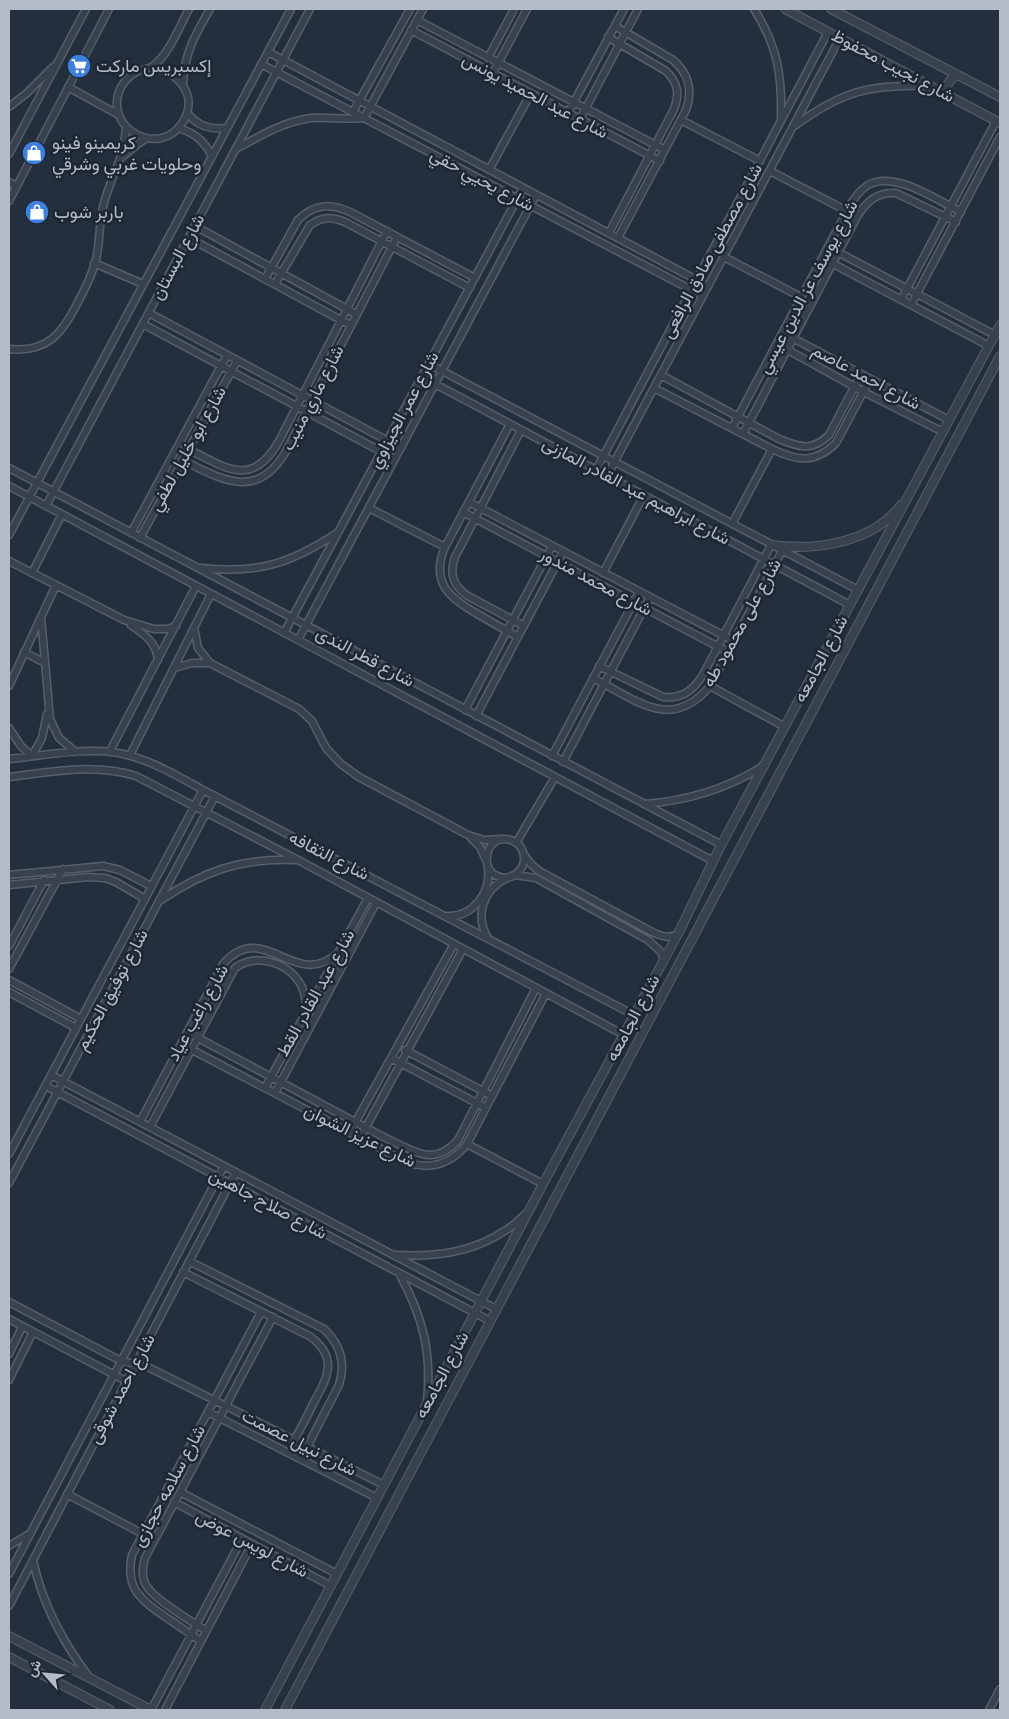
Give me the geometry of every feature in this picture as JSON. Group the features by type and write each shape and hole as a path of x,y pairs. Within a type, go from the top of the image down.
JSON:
{"street":[{"path":"9,154 86,9"},
{"path":"9,201 109,9"},
{"path":"152,68 167,49 189,9"},
{"path":"183,84 164,69 152,68 139,71 128,78 120,89 117,102 119,115 126,127 135,134 147,138 159,138 170,134 178,128 187,113 188,98 183,84 188,50 210,9"},
{"name":"شارع البستان","path":"9,535 291,9"},
{"name":"شارع البستان","path":"46,506 310,9"},
{"path":"353,112 410,9"},
{"path":"236,149 274,129 311,118 364,118 423,9"},
{"path":"488,58 514,9"},
{"path":"493,73 527,9"},
{"path":"568,113 624,9"},
{"path":"580,119 638,9"},
{"path":"754,9 769,35 777,62 782,90 780,121"},
{"name":"شارع نجيب محفوظ","path":"785,9 998,122"},
{"name":"شارع نجيب محفوظ","path":"831,9 1000,97"},
{"name":"شارع عبد الحميد يونس","path":"417,20 665,150"},
{"path":"615,26 665,54 681,67 687,77 690,88 690,99 681,120 618,238"},
{"name":"شارع عبد الحميد يونس","path":"411,30 660,160"},
{"name":"شارع مصطفى صادق الرافعى","path":"596,470 828,32"},
{"path":"608,37 666,71 676,85 677,102 608,233"},
{"name":"شارع مصطفى صادق الرافعى","path":"607,476 840,38"},
{"name":"شارع يحيي حقي","path":"268,52 708,286"},
{"path":"9,107 27,93 57,63"},
{"name":"شارع يحيي حقي","path":"261,64 703,296"},
{"path":"946,94 949,81 957,75"},
{"path":"793,127 829,102 863,90 898,85 931,86"},
{"path":"68,87 119,115"},
{"path":"489,170 531,93"},
{"path":"187,113 200,125 218,129 227,128"},
{"path":"681,120 760,161"},
{"path":"901,300 945,216 998,122"},
{"path":"9,349 34,348 48,343 60,334 84,291 99,243 103,208 114,174 122,158 126,127"},
{"path":"178,128 195,135 208,148 212,156"},
{"path":"122,158 147,138"},
{"path":"911,305 1000,138"},
{"path":"770,171 846,211"},
{"name":"شارع يوسف عز الدين عيسي","path":"732,428 846,211 860,191 869,184 890,180 910,187 961,212"},
{"path":"9,182 16,186"},
{"name":"شارع عمر الجيزاوي","path":"284,633 523,188"},
{"name":"شارع عمر الجيزاوي","path":"298,640 536,194"},
{"name":"شارع يوسف عز الدين عيسي","path":"743,434 832,263 864,207 870,200 878,195 896,194 956,222"},
{"path":"265,279 298,220 313,208 322,206 342,208 475,278"},
{"path":"275,284 304,233 318,220 327,217 336,218 470,288"},
{"path":"195,226 356,314"},
{"name":"شارع ماري منيب","path":"188,449 234,470 253,469 274,451 387,231"},
{"name":"شارع ماري منيب","path":"182,460 224,480 244,483 254,481 271,471 278,464 397,237"},
{"path":"189,238 350,325"},
{"path":"828,247 995,335"},
{"path":"724,257 801,297"},
{"path":"822,258 989,346"},
{"path":"94,264 143,284"},
{"path":"149,313 401,448"},
{"path":"143,324 395,459"},
{"name":"شارع الجامعه","path":"265,1710 529,1210 679,932 713,861 1000,325"},
{"name":"شارع احمد عاصم","path":"783,332 949,420"},
{"name":"شارع احمد عاصم","path":"777,344 864,392 943,432"},
{"name":"شارع ابو خليل لطفي","path":"131,533 228,355"},
{"name":"شارع الجامعه","path":"285,1710 1000,356"},
{"name":"شارع ابو خليل لطفي","path":"140,538 237,360"},
{"name":"شارع ابراهيم عبد القادر المازنى","path":"429,364 858,590"},
{"path":"661,376 791,444 808,447 829,435 861,374"},
{"name":"شارع ابراهيم عبد القادر المازنى","path":"422,377 850,604"},
{"path":"654,388 772,449 797,458 808,459 828,451 836,443 870,379"},
{"path":"510,424 441,556 440,574 446,590 458,604 518,637"},
{"path":"521,430 452,566 452,575 460,591 524,626"},
{"path":"732,524 772,449"},
{"name":"شارع قطر الندى","path":"9,468 722,845"},
{"name":"شارع قطر الندى","path":"9,486 713,861"},
{"path":"771,545 821,546 849,539 875,527 888,518 911,491"},
{"path":"603,573 644,495"},
{"name":"شارع محمد مندور","path":"469,502 734,641"},
{"path":"369,508 445,548"},
{"name":"شارع محمد مندور","path":"463,512 728,652"},
{"path":"32,573 62,514"},
{"path":"195,567 226,570 250,569 280,564 316,547 338,532"},
{"name":"شارع على محمود طه","path":"600,666 663,698 684,696 702,678 771,545"},
{"path":"466,710 552,546"},
{"name":"شارع على محمود طه","path":"594,678 650,707 666,710 684,708 694,702 710,686 782,551"},
{"path":"476,716 563,552"},
{"path":"9,561 124,620 153,642 158,660"},
{"path":"9,686 56,585"},
{"path":"110,751 196,586"},
{"path":"552,756 639,592"},
{"path":"130,755 211,594"},
{"path":"564,762 650,597"},
{"path":"41,617 51,724 56,734 66,746 77,752"},
{"path":"124,620 154,629 168,629 176,626"},
{"path":"194,628 198,648 210,663 299,709 312,721 326,748 341,764 359,776 468,836 480,847 487,864 496,875 503,878 526,875 536,878 648,940 661,952 664,960"},
{"path":"24,652 45,664"},
{"path":"174,668 192,663 210,663"},
{"path":"710,686 785,727"},
{"path":"9,728 21,746 32,756 42,738 48,708"},
{"name":"شارع الثقافه","path":"9,759 77,752 110,751 130,755 161,767 634,1015"},
{"path":"644,804 685,799 712,791 755,771 768,758"},
{"name":"شارع الثقافه","path":"9,777 86,768 111,770 136,776 298,860 624,1035"},
{"path":"516,843 555,778"},
{"name":"شارع توفيق الحكيم","path":"9,1154 202,790"},
{"name":"شارع توفيق الحكيم","path":"9,1183 215,796"},
{"path":"468,836 484,840 509,840 516,843 522,848 524,855 531,864 539,871 652,932 669,937 679,932 692,939"},
{"path":"446,916 461,914 470,910 478,903 487,885 486,855 489,848 495,842 502,839"},
{"path":"489,939 482,922 484,903 494,886 512,876 522,867 524,855"},
{"path":"160,900 202,875 225,866 257,860 298,860"},
{"path":"9,875 95,865 120,870 151,886"},
{"path":"9,969 64,869"},
{"path":"9,946 49,870"},
{"path":"9,885 88,877 105,878 145,898"},
{"name":"شارع عبد القادر القط","path":"264,1088 368,898"},
{"name":"شارع عبد القادر القط","path":"275,1094 376,903"},
{"path":"350,1132 454,944"},
{"name":"شارع راغب عياد","path":"140,1122 223,964 231,954 242,948 254,947 309,966 320,965 338,953"},
{"path":"360,1138 462,949"},
{"name":"شارع راغب عياد","path":"150,1127 230,975 243,962 267,961 278,964 288,970 302,988 306,998 306,1010"},
{"path":"9,980 81,1018"},
{"name":"شارع عزيز الشوان","path":"187,1032 366,1128 418,1152 429,1155 440,1154 458,1140 536,988"},
{"path":"9,992 76,1028"},
{"name":"شارع عزيز الشوان","path":"181,1044 408,1163 430,1167 451,1160 467,1144 546,994"},
{"path":"398,1046 492,1096"},
{"path":"391,1058 486,1108"},
{"name":"شارع صلاح جاهين","path":"51,1075 496,1309"},
{"name":"شارع صلاح جاهين","path":"46,1086 490,1321"},
{"path":"467,1144 543,1184"},
{"name":"شارع احمد شوقى","path":"9,1574 224,1166"},
{"name":"شارع احمد شوقى","path":"9,1606 236,1172"},
{"path":"394,1255 423,1257 453,1253 481,1244 507,1230 529,1210"},
{"path":"189,1261 324,1329 337,1345 342,1360 342,1376 307,1447"},
{"path":"183,1272 312,1337 318,1342 327,1358 327,1375 294,1440"},
{"path":"399,1274 413,1298 422,1324 428,1351 429,1378 426,1405"},
{"name":"شارع نبيل عصمت","path":"9,1302 121,1361 148,1367 384,1485"},
{"name":"شارع سلامه حجازى","path":"200,1641 144,1601 132,1585 130,1565 132,1555 262,1312"},
{"name":"شارع سلامه حجازى","path":"206,1630 152,1594 144,1581 142,1573 145,1558 272,1317"},
{"path":"9,1319 126,1381"},
{"path":"9,1354 22,1326"},
{"path":"9,1380 33,1332"},
{"name":"شارع نبيل عصمت","path":"208,1412 377,1498"},
{"path":"176,1472 188,1477"},
{"name":"شارع لويس عوض","path":"180,1492 337,1574"},
{"path":"67,1494 143,1534"},
{"name":"شارع لويس عوض","path":"174,1502 331,1586"},
{"path":"9,1546 30,1533"},
{"path":"9,1636 151,1710 242,1539"},
{"path":"165,1710 252,1544"},
{"path":"33,1560 45,1604 57,1630 72,1655 90,1678"},
{"path":"9,1657 110,1710"},
{"path":"290,1662 306,1670"},
{"path":"989,1710 1000,1690"}],"place":[{"name":"إكسبريس ماركت","path":"79,66"},
{"name":"كريمينو فينو وحلويات غربي وشرقي","path":"34,153"},
{"name":"باربر شوب","path":"37,212"}]}
